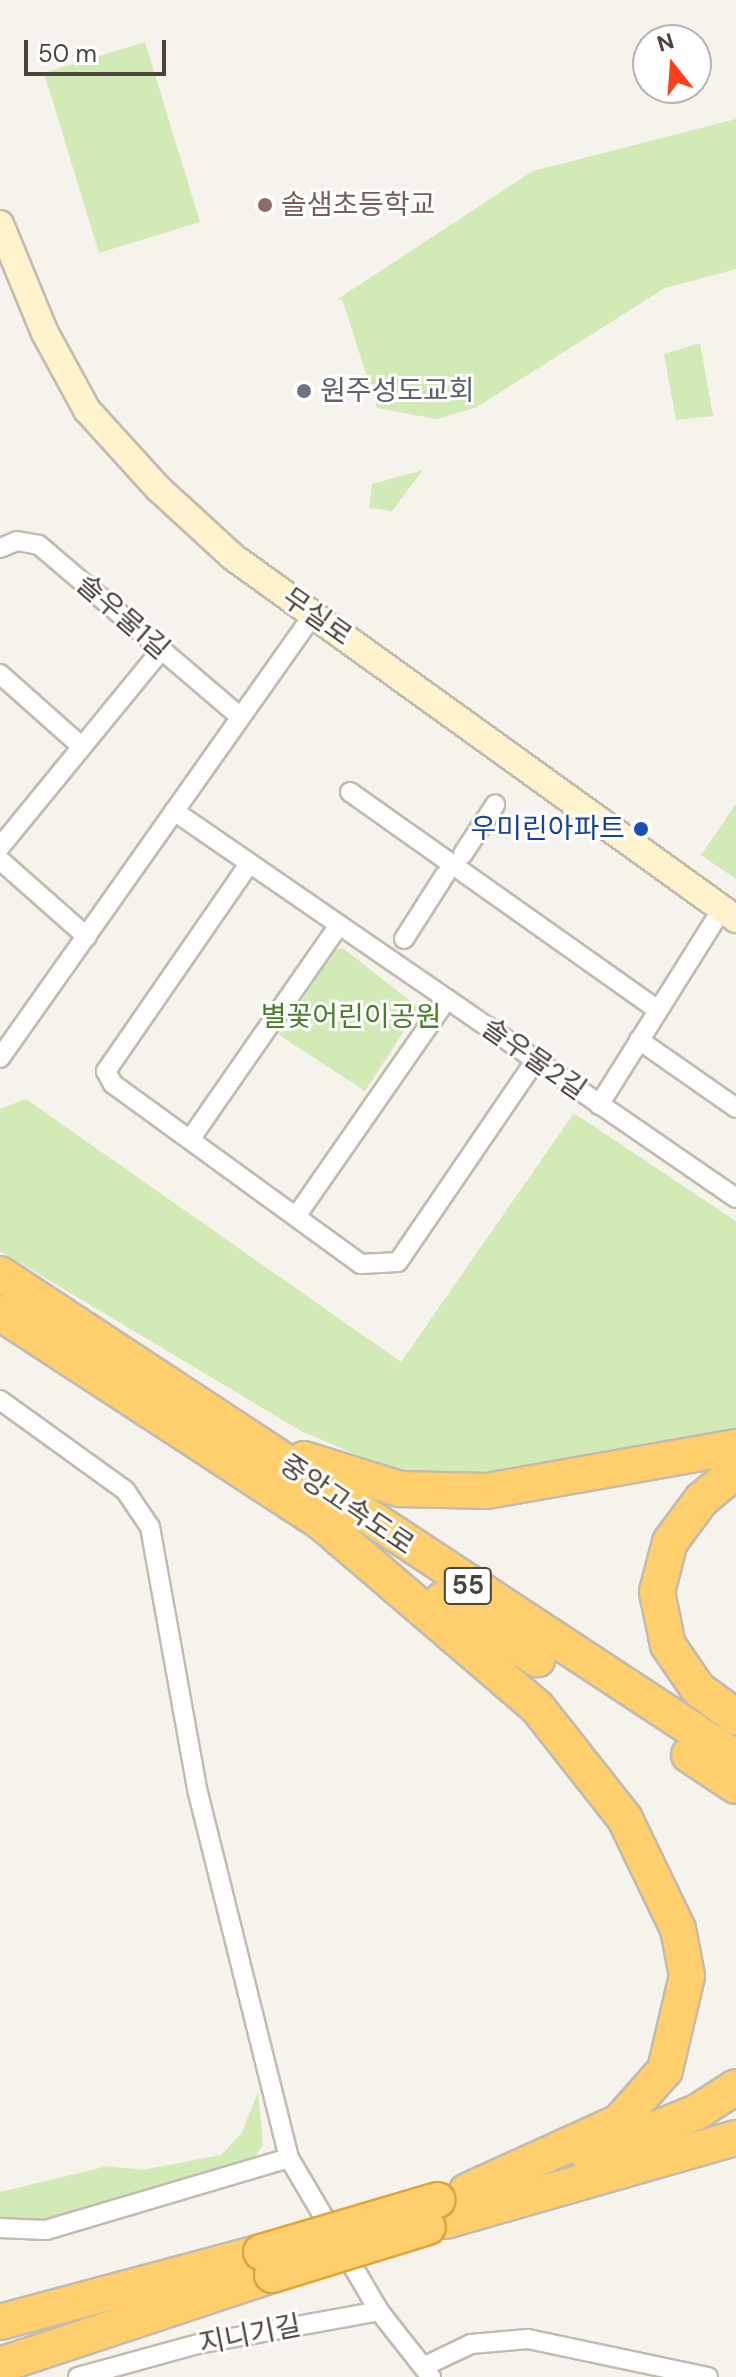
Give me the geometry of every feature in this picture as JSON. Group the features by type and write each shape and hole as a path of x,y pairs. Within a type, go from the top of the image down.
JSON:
{"highway":[{"name":"중앙고속도로","path":"0,1274 736,1758"},
{"name":"중앙고속도로","path":"0,1313 736,1786"},
{"path":"204,1408 331,1473 400,1489 551,1484 736,1447"},
{"path":"736,1471 701,1500 670,1542 657,1592 668,1645 698,1689 736,1717"},
{"path":"321,1522 537,1707 625,1819 678,1929 687,1976 681,2025 649,2090 619,2122 450,2204"},
{"path":"0,2365 266,2264 628,2144 736,2087"},
{"path":"641,2162 736,2107"},
{"path":"450,2204 736,2138"},
{"path":"0,2322 266,2264"}],"street":[{"name":"무실로","path":"0,224 45,333 87,410 233,557 729,914"},
{"name":"솔우물1길","path":"0,548 39,545 239,716"},
{"path":"0,1058 313,615"},
{"path":"0,847 161,650"},
{"path":"0,674 81,746"},
{"path":"350,792 658,1010"},
{"path":"463,854 495,805"},
{"name":"솔우물2길","path":"174,811 736,1198"},
{"path":"0,860 87,937"},
{"path":"249,864 106,1071 113,1084 361,1264 398,1262 535,1061"},
{"path":"404,939 445,875"},
{"path":"599,1105 658,1010 729,914"},
{"path":"191,1138 339,925"},
{"path":"297,1215 447,999"},
{"path":"639,1040 736,1108"},
{"path":"0,1400 125,1490 150,1527 198,1793 289,2158 379,2311 429,2371 471,2344 528,2339 708,2377"},
{"path":"0,2228 46,2230 289,2158"},
{"name":"지니기길","path":"78,2377 124,2371 379,2311"}],"green space":[{"path":"145,42 200,222 99,253 44,73"},
{"path":"736,119 736,269 665,288 475,408 436,419 377,408 342,299 336,300 533,171"},
{"path":"700,343 713,416 676,420 664,354"},
{"path":"423,470 392,511 369,508 372,484"},
{"path":"736,804 736,879 701,855"},
{"name":"별꽃어린이공원","path":"343,948 419,1008 365,1091 279,1035 335,950"},
{"path":"26,1099 401,1362 574,1113 736,1221 736,1431 486,1478 399,1473 301,1431 0,1251 0,1109"},
{"path":"258,2092 263,2145 252,2161 57,2218 0,2221 0,2192 108,2166 142,2170 221,2155 241,2134"}],"place":[{"name":"솔샘초등학교","path":"265,205"},
{"name":"원주성도교회","path":"304,391"},
{"name":"우미린아파트","path":"641,829"}]}
